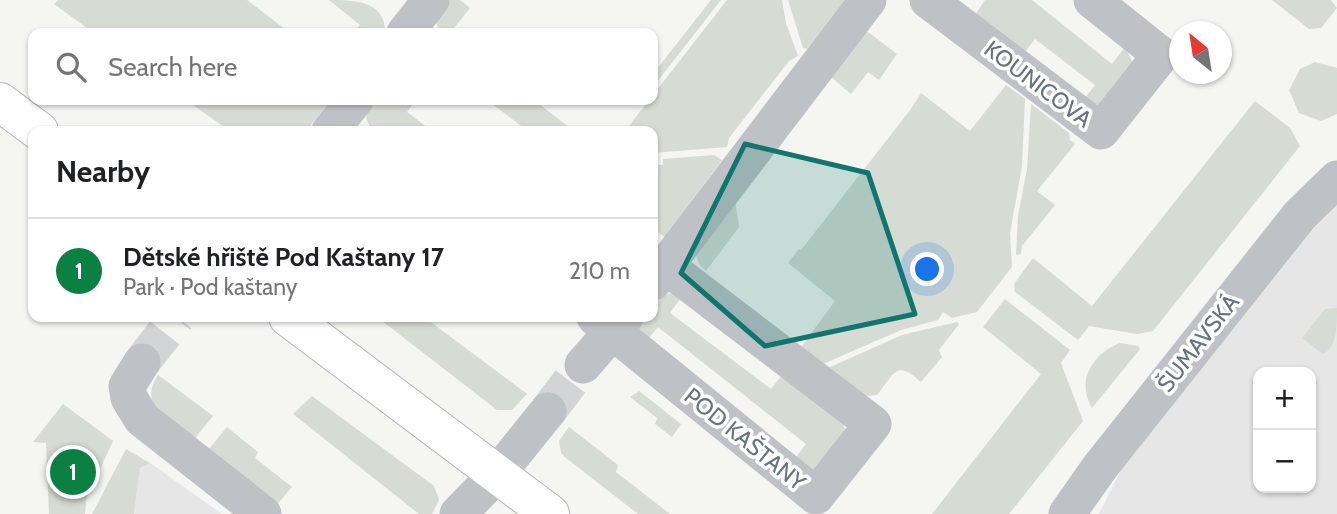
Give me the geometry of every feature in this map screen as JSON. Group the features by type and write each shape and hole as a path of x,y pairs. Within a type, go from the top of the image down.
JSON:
{"main road":[{"path":"0,102 32,126"},
{"path":"295,322 550,514"}],"street":[{"path":"659,274 676,247 868,0"},
{"name":"KOUNICOVA","path":"928,0 1101,131 1161,55 1092,0"},
{"name":"ŠUMAVSKÁ","path":"1068,514 1100,467 1300,215 1337,179"},
{"name":"POD KAŠTANY","path":"612,322 816,496 873,424 659,274"},
{"path":"583,365 610,322"},
{"path":"142,362 127,386 129,398 142,419 263,514"},
{"path":"457,514 498,473 548,411"}],"highlighted area":[{"path":"745,144 868,173 915,314 765,346 681,273"}],"shaded area":[{"path":"58,0 247,0 283,28 87,28 54,4"},
{"path":"329,0 347,0 373,8 379,13 384,28 357,28 360,25"},
{"path":"448,0 460,0 470,8 454,28 438,28 436,23"},
{"path":"711,0 721,0 658,81 658,68"},
{"path":"727,0 782,0 786,23 798,56 789,61 729,138 727,147 658,153 658,126 629,126 645,105 658,105 658,89"},
{"path":"788,0 845,0 807,49 803,48"},
{"path":"985,0 1032,0 1112,64 1125,47 1133,63 1100,105 1082,102 1095,85 1035,39 1022,56 973,18"},
{"path":"1272,0 1331,0 1337,8 1321,28 1309,29"},
{"path":"864,29 897,54 879,80 868,72 851,94 831,77"},
{"path":"1315,62 1337,68 1337,114 1321,121 1299,113 1289,90 1300,69"},
{"path":"1006,85 1025,99 1022,166 1010,233 1012,267 977,312 952,318 943,312 938,320 901,330 823,364 801,347 835,301 788,263 799,249 801,250 921,93 970,131"},
{"path":"1255,101 1290,128 1300,146 1153,331 1137,334 1089,326 1078,340 1015,292 1014,284 1033,258 1092,306"},
{"path":"1031,104 1069,133 1070,140 1075,144 1037,191 1055,205 1022,246 1021,254 1016,255 1018,216 1027,169"},
{"path":"193,105 327,105 310,126 223,126"},
{"path":"370,105 412,105 407,112 425,126 370,126 366,118"},
{"path":"494,105 540,105 568,126 521,126"},
{"path":"714,155 722,160 668,232 671,242 658,232 658,165 663,165 663,159"},
{"path":"735,199 739,227 706,271 699,264 695,252"},
{"path":"1337,203 1337,514 1099,514 1121,470 1313,224"},
{"path":"671,293 683,295 670,313 771,389 787,369 844,419 845,436 814,474 793,461 806,444 658,327 644,344 638,330 639,322 658,322 658,299"},
{"path":"1005,299 1070,350 1061,363 1083,421 1009,514 932,514 1041,374 983,327"},
{"path":"1337,308 1334,341 1323,354 1302,338 1325,309"},
{"path":"383,322 431,322 527,394 512,410 497,410"},
{"path":"957,322 959,324 939,350 942,357 921,382 901,370 892,375 877,395 865,396 828,368 902,335"},
{"path":"1120,343 1138,346 1140,349 1092,408 1087,398 1086,378 1095,361"},
{"path":"158,375 213,416 192,442 166,420 154,405 151,396"},
{"path":"639,391 681,424 672,437 655,424 657,418 630,397"},
{"path":"312,396 434,486 439,500 432,514 419,514 293,414"},
{"path":"63,404 113,441 86,500 85,514 49,514 46,443 33,442"},
{"path":"227,427 258,452 255,458 292,487 274,508 206,453"},
{"path":"569,427 618,465 616,472 670,514 638,514 566,458 561,453 559,441"},
{"path":"126,449 150,463 140,468 134,514 92,514"},
{"path":"150,463 222,514 134,514 140,468"}],"tunnel":[{"path":"142,362 173,322"},
{"path":"548,411 583,365"}],"place":[{"name":"Dětské hřiště Pod Kaštany 17","path":"73,472"}]}
